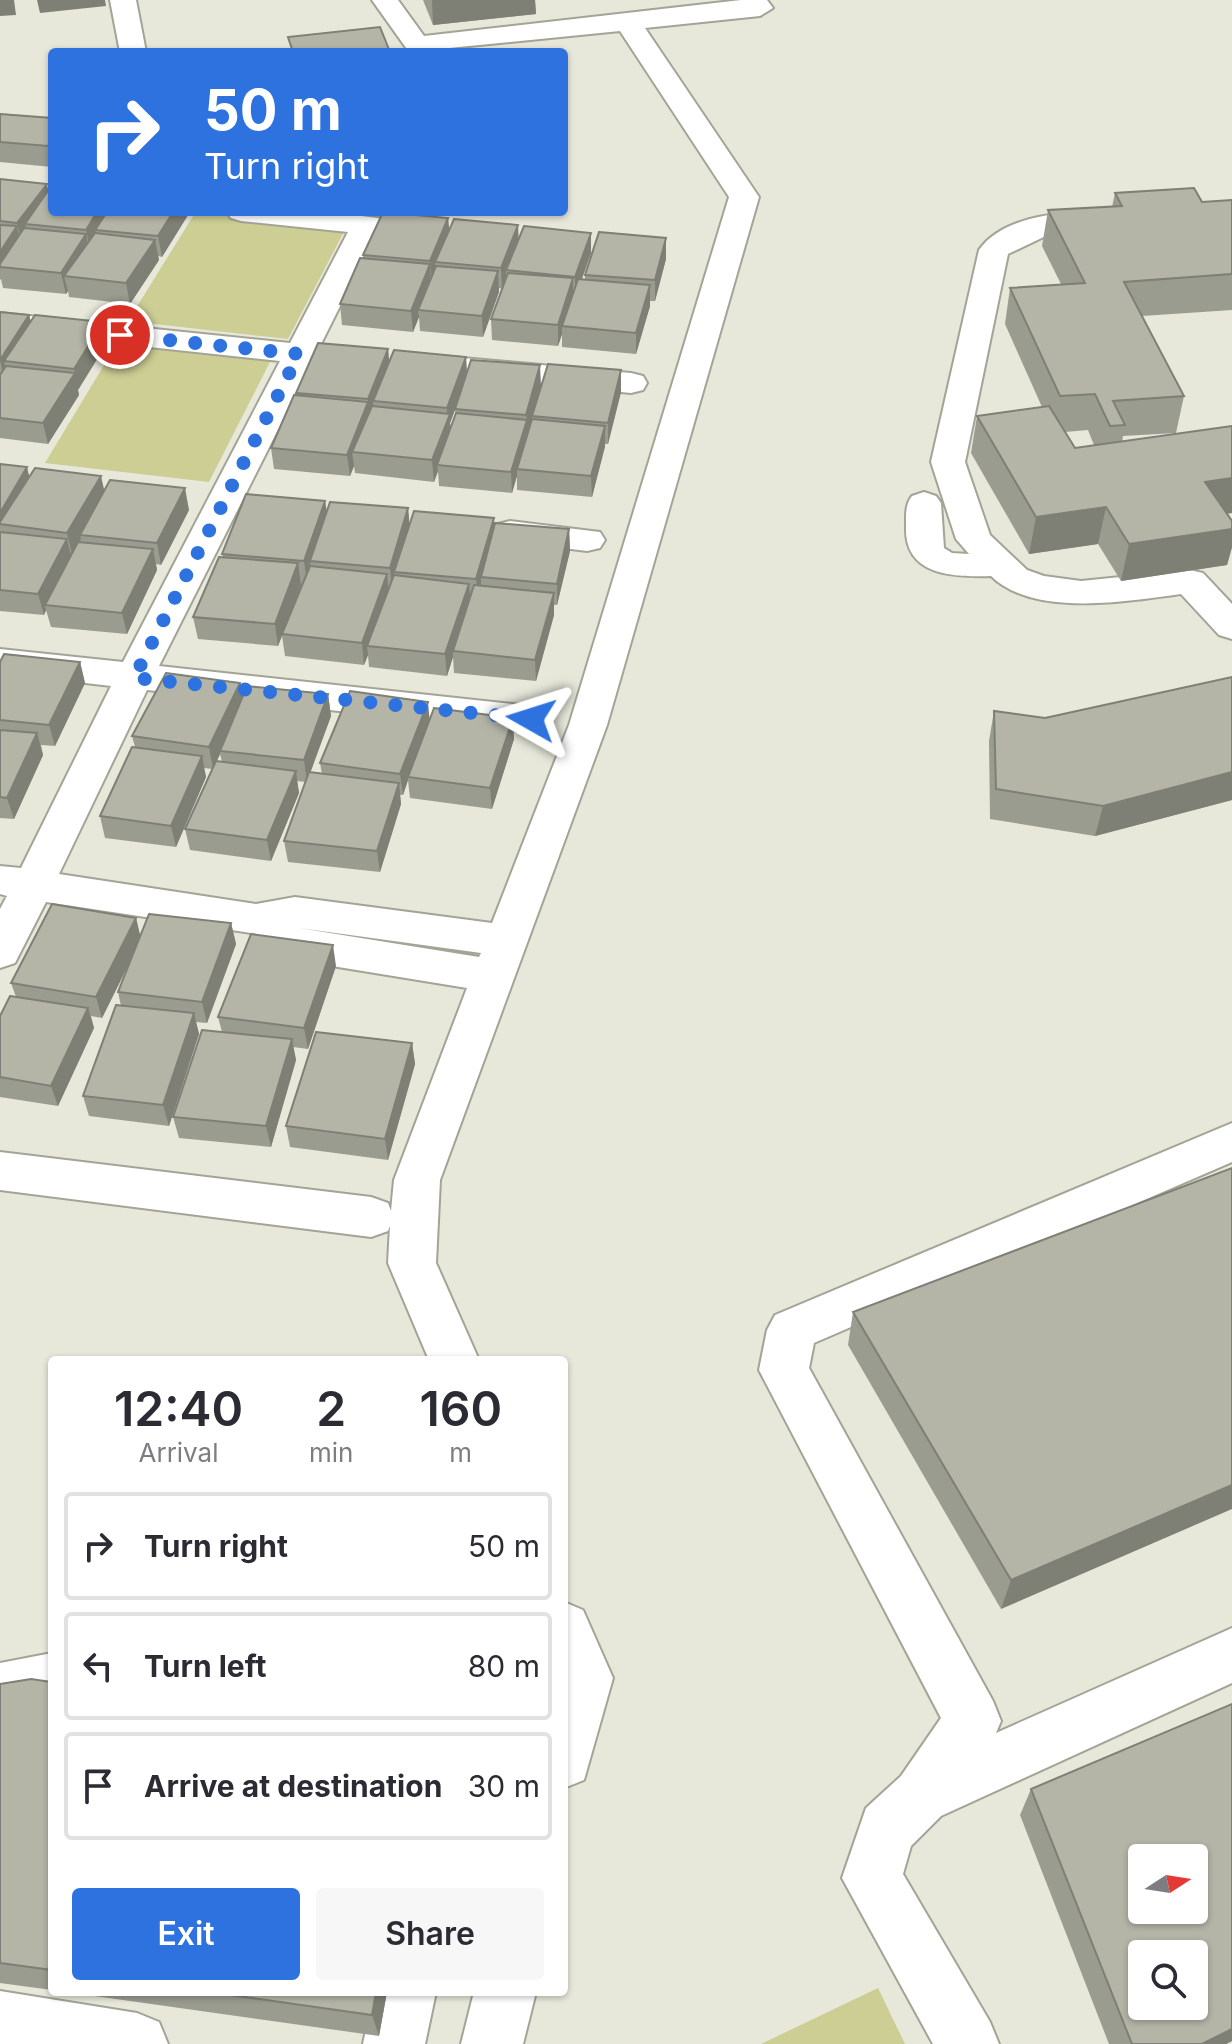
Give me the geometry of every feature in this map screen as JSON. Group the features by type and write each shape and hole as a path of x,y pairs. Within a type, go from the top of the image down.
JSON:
{"street":[{"path":"123,0 132,48"},
{"path":"385,0 421,48 760,8 754,0"},
{"path":"452,1356 412,1263 417,1180 588,725 744,197 629,24"},
{"path":"279,216 413,229"},
{"path":"1139,218 1062,221 1021,231 994,250 948,462 974,539 1014,578 1039,587 1081,592 1190,581 1232,627"},
{"path":"0,952 15,882 134,678 366,225"},
{"path":"0,322 299,354 631,383"},
{"path":"924,503 925,547 929,553 950,564 998,565"},
{"path":"476,529 587,540"},
{"path":"0,661 531,719"},
{"path":"15,882 256,919 289,943 500,959"},
{"path":"968,2044 872,1878 887,1829 921,1796 973,1721 784,1370 792,1330 1232,1142"},
{"path":"0,1171 371,1217"},
{"path":"568,1638 585,1678 568,1744"},
{"path":"921,1796 1232,1655"},
{"path":"0,1690 48,1681"},
{"path":"394,2044 404,1996"},
{"path":"492,2044 504,1996"},
{"path":"0,2022 137,2044"}],"green space":[{"path":"193,216 225,216 346,228 288,339 128,321"},
{"path":"118,342 272,358 209,482 45,463"},
{"path":"878,1988 905,2044 761,2044"}],"building":[{"path":"380,27 388,48 292,48 288,37"},
{"path":"0,114 48,118 48,146 0,142"},
{"path":"0,179 47,184 17,223 0,221"},
{"path":"1194,188 1202,202 1232,200 1232,274 1124,282 1184,396 1113,401 1125,425 1110,426 1095,394 1060,396 1010,288 1085,283 1048,210 1122,206 1115,193"},
{"path":"48,191 48,216 95,216 86,230 25,224"},
{"path":"104,216 170,216 158,236 95,230"},
{"path":"381,216 448,218 430,261 363,255"},
{"path":"454,219 518,225 501,268 435,262"},
{"path":"0,225 17,226 0,252"},
{"path":"524,226 591,233 575,277 506,270"},
{"path":"24,228 86,234 61,273 0,267"},
{"path":"599,232 666,238 655,280 585,275"},
{"path":"95,233 155,240 126,283 64,276"},
{"path":"360,258 430,264 411,311 340,304"},
{"path":"436,266 498,271 482,316 418,310"},
{"path":"508,273 573,278 558,325 491,319"},
{"path":"578,279 650,285 636,333 562,326"},
{"path":"0,312 29,315 0,360"},
{"path":"35,315 103,322 74,369 4,361"},
{"path":"318,343 388,349 368,399 296,393"},
{"path":"394,350 466,357 447,408 373,401"},
{"path":"471,360 540,365 526,415 455,409"},
{"path":"548,364 621,370 608,423 532,416"},
{"path":"6,366 75,373 43,423 0,418 0,375"},
{"path":"294,395 368,402 347,455 271,448"},
{"path":"372,406 450,414 432,460 352,452"},
{"path":"1049,406 1075,448 1232,426 1232,478 1205,482 1232,521 1232,529 1129,544 1106,507 1036,517 977,416"},
{"path":"456,413 527,420 511,472 437,465"},
{"path":"532,419 605,426 591,476 517,469"},
{"path":"0,464 27,467 0,513"},
{"path":"35,468 101,476 67,533 0,524"},
{"path":"110,480 185,488 157,543 80,535"},
{"path":"246,494 325,501 304,561 222,554"},
{"path":"330,502 408,508 390,568 310,561"},
{"path":"414,511 494,518 476,579 394,572"},
{"path":"495,523 569,529 557,584 481,577"},
{"path":"0,532 67,539 38,594 0,590"},
{"path":"78,542 153,549 122,613 45,605"},
{"path":"219,557 298,563 275,624 193,617"},
{"path":"310,566 387,574 362,643 282,634"},
{"path":"394,575 469,584 445,654 367,646"},
{"path":"474,585 554,593 535,660 453,651"},
{"path":"4,654 80,662 49,725 0,720 0,662"},
{"path":"166,673 240,683 209,747 132,736"},
{"path":"1232,677 1232,772 1103,806 996,789 994,711 1045,718"},
{"path":"247,686 328,694 304,760 220,751"},
{"path":"350,691 428,702 400,774 320,763"},
{"path":"434,708 513,718 490,788 408,777"},
{"path":"0,730 37,733 7,798 0,797"},
{"path":"132,747 202,756 171,826 100,816"},
{"path":"216,761 296,771 267,840 185,829"},
{"path":"309,772 399,783 377,851 284,841"},
{"path":"52,904 136,918 96,997 11,983"},
{"path":"149,914 231,923 202,1002 118,992"},
{"path":"251,934 333,945 304,1028 218,1017"},
{"path":"10,996 88,1008 51,1086 0,1077 0,1016"},
{"path":"116,1005 194,1013 163,1105 83,1096"},
{"path":"202,1030 292,1039 266,1126 173,1117"},
{"path":"316,1032 412,1043 385,1139 286,1126"},
{"path":"1232,1168 1232,1485 1011,1580 853,1312"},
{"path":"31,1679 48,1681 48,1969 0,1963 0,1684"},
{"path":"1232,1704 1232,2029 1202,2044 1132,2044 1031,1789"},
{"path":"237,1996 375,1996 372,2015"}],"route":[{"path":"120,335 299,354 134,678 531,719"}]}
